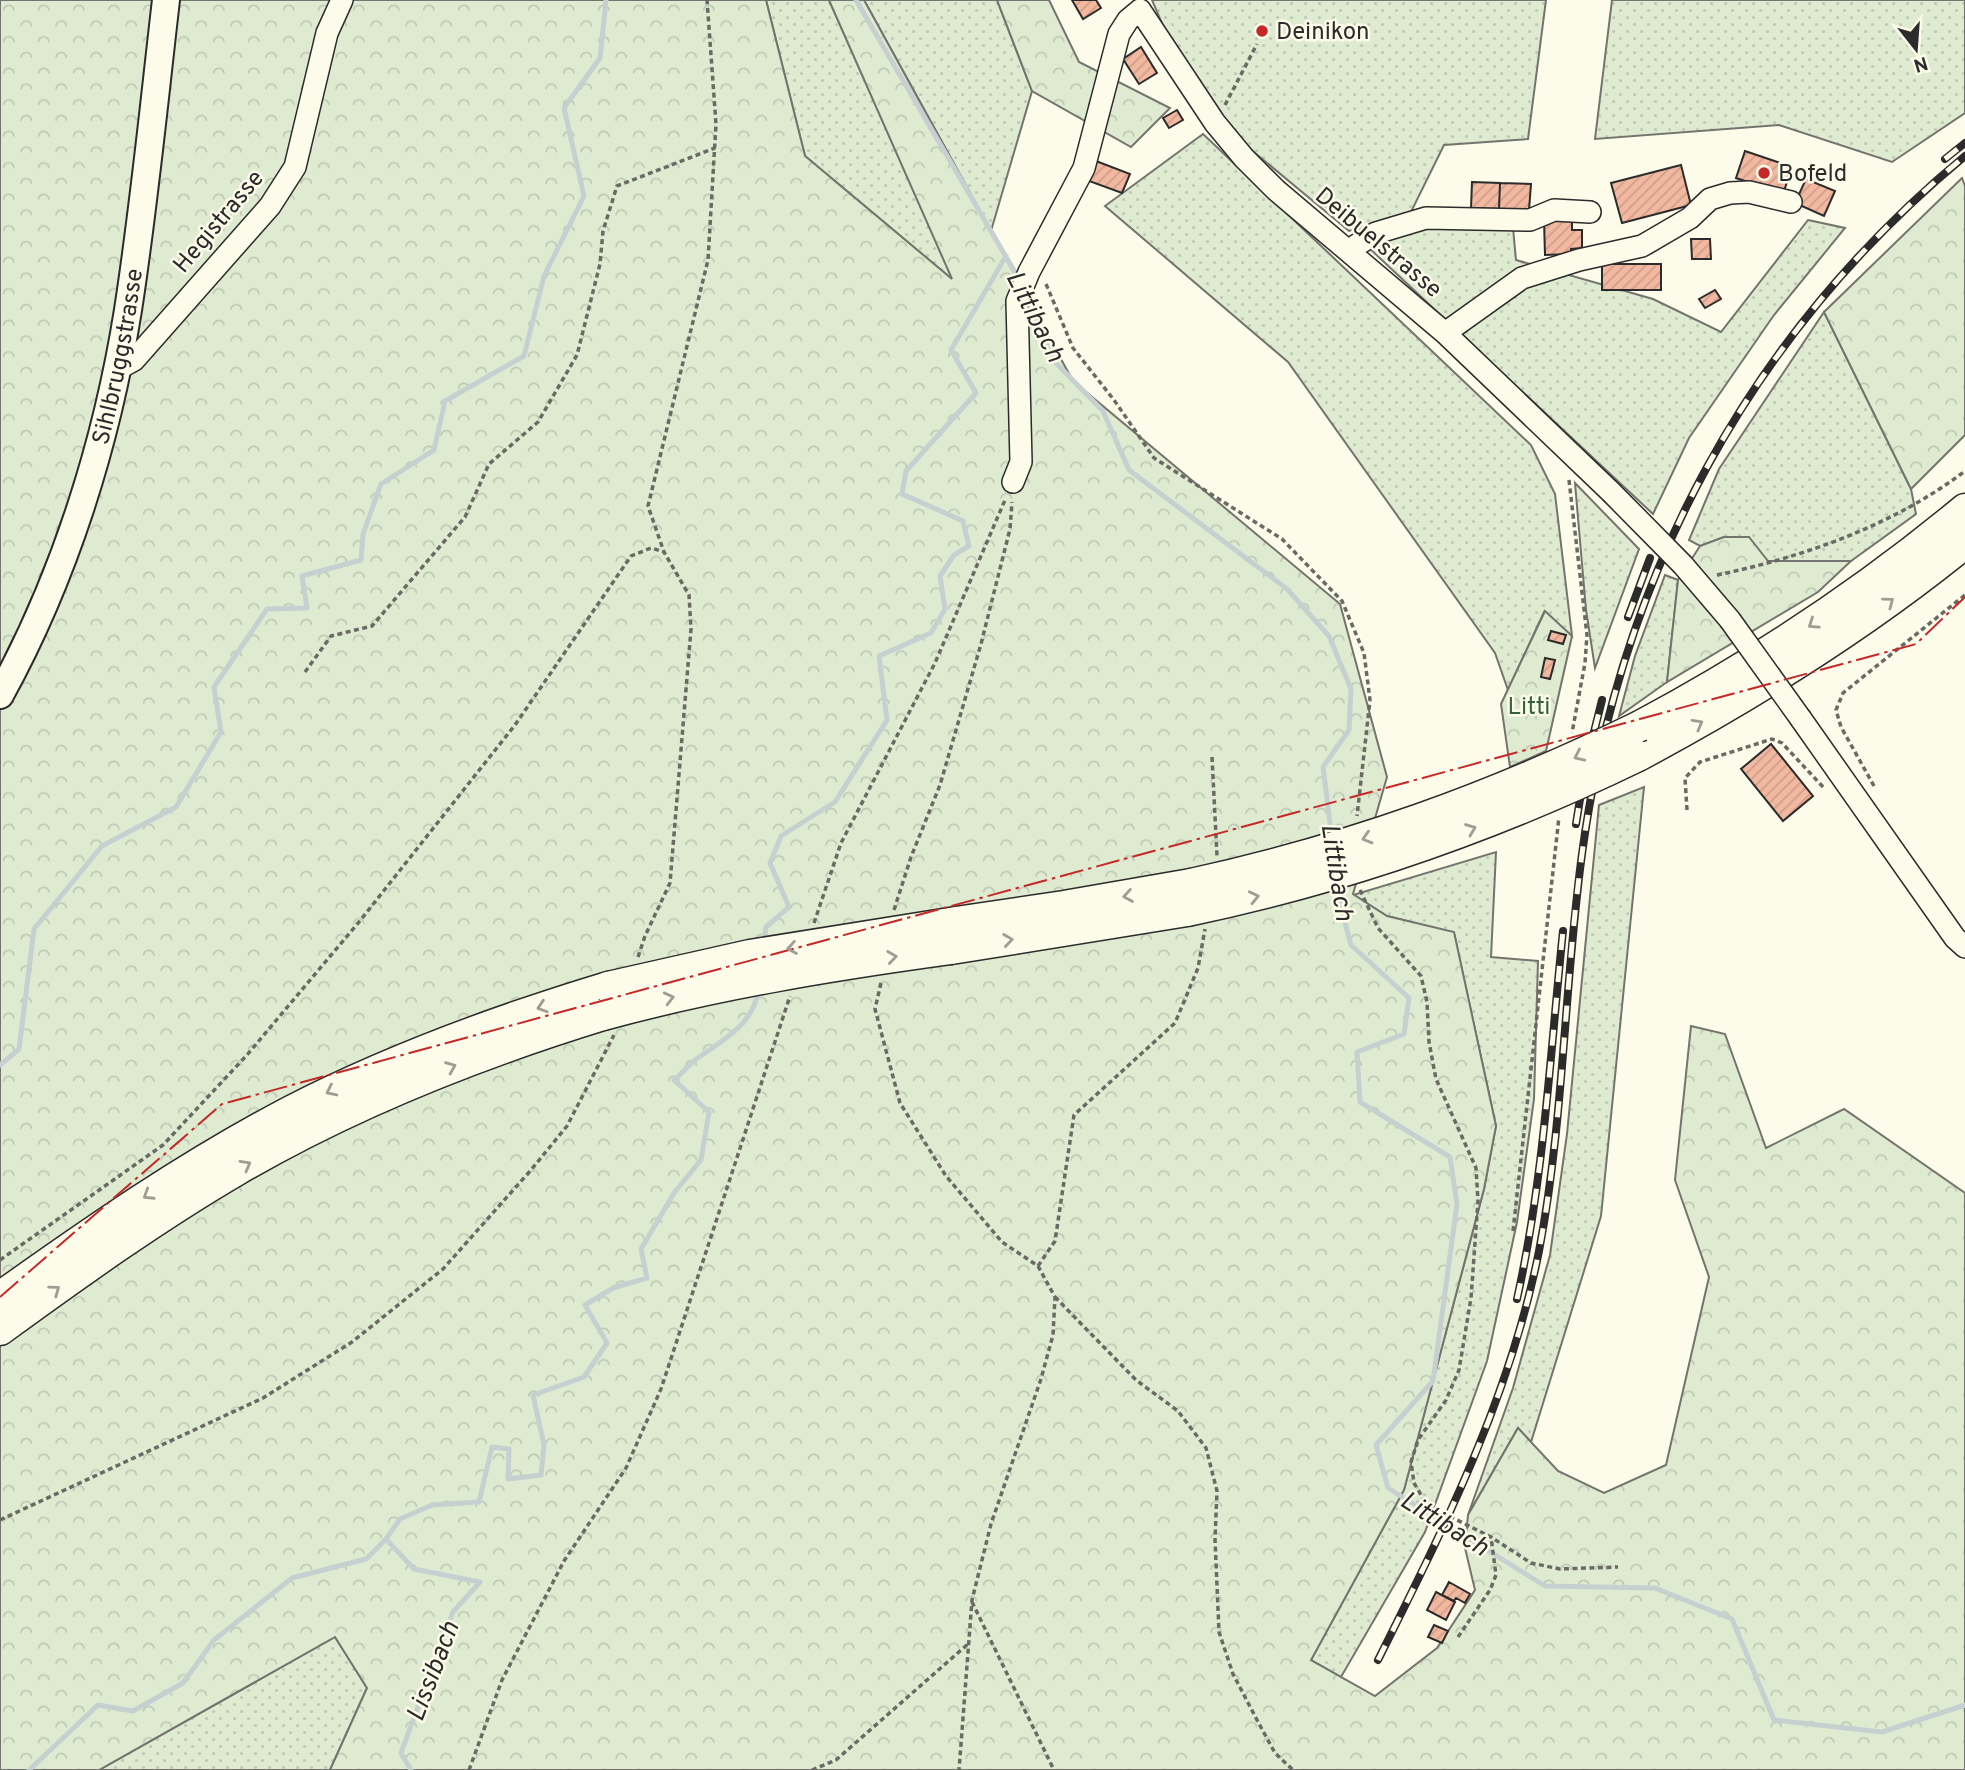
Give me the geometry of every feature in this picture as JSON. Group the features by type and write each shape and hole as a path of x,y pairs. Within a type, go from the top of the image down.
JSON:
{"highway":[{"path":"1195,904 1320,852 1434,816 1533,776 1640,726 1726,679 1817,621 1896,564 1965,509"},
{"path":"0,1330 154,1222 292,1140 367,1103 459,1064 608,1011 750,955 954,936 1195,904 1294,887 1386,860 1526,807 1638,756 1746,696 1826,646 1965,542"},
{"path":"0,1297 154,1190 206,1158 291,1111 380,1068 471,1031 608,1011"}],"main road":[{"name":"Sihlbruggstrasse","path":"0,695 47,595 78,516 116,370 131,286 166,0"}],"street":[{"name":"Hegistrasse","path":"116,370 134,359 270,206 295,167 327,33 342,0"},
{"name":"Deibuelstrasse","path":"1139,5 1215,123 1244,158 1276,190 1445,332 1611,492 1689,573 1730,620 1955,937 1965,947"},
{"path":"1013,482 1021,462 1017,301 1084,168 1119,34 1139,5"},
{"path":"1445,332 1522,278 1591,257 1642,246 1690,219 1710,199 1730,193 1749,192 1791,202"},
{"path":"1349,250 1376,233 1426,218 1530,220 1554,210 1590,212"}],"path":[{"path":"638,960 645,936 670,883 691,629 689,595 664,552 648,506 708,260 716,124 707,0"},
{"path":"1215,123 1257,44"},
{"path":"305,672 331,636 372,626 465,517 489,464 538,422 577,355 600,264 603,231 617,186 715,148"},
{"path":"1033,265 1073,348 1114,400 1154,458 1282,539 1342,601 1364,653 1370,700 1357,826"},
{"path":"1560,444 1575,511 1587,635 1585,663 1571,742"},
{"path":"1689,573 1755,567 1837,540 1898,512 1965,471"},
{"path":"893,917 894,906 911,857 940,785 981,644 1010,529 1013,482"},
{"path":"811,932 841,843 935,663 1013,482"},
{"path":"0,1260 163,1145 247,1055 359,922 506,736 631,556 651,548 664,552"},
{"path":"1212,757 1217,853 1215,866"},
{"path":"1513,1231 1559,817"},
{"path":"1359,878 1360,891 1378,928 1421,976 1427,1002 1429,1042 1436,1079 1476,1168 1478,1201 1473,1270 1459,1370 1446,1400 1418,1440 1411,1462 1413,1483 1427,1505 1491,1537 1531,1563 1560,1569 1618,1567"},
{"path":"1038,1266 1055,1241 1074,1115 1175,1023 1198,968 1195,904"},
{"path":"883,973 875,1009 900,1103 947,1176 1002,1242 1038,1266 1055,1297 1136,1381 1178,1411 1206,1448 1217,1491 1215,1539 1219,1632 1233,1674 1257,1720 1275,1753 1293,1770"},
{"path":"469,1770 502,1680 564,1561 626,1468 661,1389 790,996"},
{"path":"0,1520 263,1398 352,1342 443,1269 567,1126 611,1044 608,1011"},
{"path":"959,1770 972,1600 991,1524 1041,1379 1053,1335 1055,1297"},
{"path":"1458,1637 1490,1590 1496,1574 1491,1537"},
{"path":"972,1600 1054,1770"},
{"path":"813,1770 836,1760 968,1644"}],"green space":[{"path":"0,0 766,0 805,156 952,279 829,0 864,0 1073,381 1340,604 1387,777 1353,894 1387,916 1454,932 1496,1126 1484,1189 1404,1490 1311,1660 1375,1696 1437,1648 1475,1590 1465,1548 1468,1515 1518,1428 1558,1471 1604,1493 1666,1465 1709,1277 1675,1180 1691,1026 1725,1034 1766,1148 1844,1109 1965,1193 1965,1770 330,1770 367,1688 335,1637 99,1770 0,1770"},
{"path":"766,0 829,0 953,280 805,156"},
{"path":"864,0 997,0 1032,91 991,231"},
{"path":"997,0 1049,0 1079,62 1170,108 1131,147 1032,91"},
{"path":"1152,0 1546,0 1528,139 1444,145 1411,212 1349,231 1219,123 1170,42"},
{"path":"1612,0 1965,0 1965,113 1892,162 1779,125 1595,139"},
{"path":"1203,134 1531,445 1555,494 1572,636 1544,612 1508,690 1495,653 1288,362 1105,206"},
{"path":"1962,178 1965,186 1965,435 1911,489 1824,312"},
{"path":"1808,220 1845,228 1774,315 1689,438 1653,514 1368,247 1417,225 1513,228 1516,260 1653,299 1721,332"},
{"path":"1824,312 1911,489 1916,514 1851,561 1768,561 1724,537 1700,546 1689,540 1719,469"},
{"path":"1575,483 1639,549 1595,668 1586,610"},
{"path":"1724,537 1749,537 1768,561 1851,561 1818,592 1667,682 1678,580 1700,546"},
{"path":"1665,575 1678,580 1667,682 1619,716 1635,656"},
{"name":"Litti","path":"1545,611 1572,636 1546,751 1510,767 1501,704"},
{"path":"1644,787 1601,1216 1531,1442 1518,1428 1468,1515 1513,1388 1550,1255 1567,1134 1599,805"},
{"path":"1496,852 1491,957 1538,961 1534,1099 1517,1222 1487,1361 1425,1532 1341,1677 1311,1660 1404,1490 1484,1189 1496,1126 1454,933 1387,916 1353,895"},
{"path":"335,1637 367,1688 330,1770 99,1770"}],"building":[{"path":"1072,0 1096,0 1101,8 1083,19"},
{"path":"1141,47 1157,73 1139,84 1123,59"},
{"path":"1177,110 1183,120 1169,128 1163,118"},
{"name":"Bofeld","path":"1745,151 1792,167 1783,194 1736,178"},
{"path":"1096,161 1130,174 1122,193 1089,181"},
{"path":"1681,165 1691,205 1622,223 1611,183"},
{"path":"1806,179 1835,191 1824,216 1795,203"},
{"path":"1472,182 1500,183 1499,209 1471,208"},
{"path":"1500,183 1531,184 1529,210 1499,209"},
{"path":"1572,219 1572,230 1582,230 1582,248 1571,249 1571,254 1545,255 1544,220"},
{"path":"1691,239 1710,239 1711,259 1692,259"},
{"path":"1602,264 1661,264 1661,290 1602,290"},
{"path":"1715,290 1721,299 1705,308 1699,299"},
{"path":"1551,631 1566,635 1563,644 1548,640"},
{"path":"1545,658 1555,660 1550,679 1541,677"},
{"path":"1771,744 1813,796 1783,821 1741,769"},
{"path":"1449,1582 1470,1594 1465,1603 1442,1595"},
{"path":"1436,1592 1455,1602 1446,1620 1427,1610"},
{"path":"1434,1625 1448,1631 1442,1643 1428,1637"}],"waterway":[{"path":"0,1065 19,1049 34,929 102,846 176,807 221,732 214,687 267,609 307,608 302,576 361,560 363,534 381,484 434,450 445,401 524,356 544,276 584,196 564,108 600,58 606,0"},
{"name":"Littibach","path":"856,0 1019,279"},
{"name":"Lissibach","path":"764,942 766,927 789,907 770,863 781,836 835,802 887,720 879,656 931,633 945,609 940,576 954,555 969,546 963,521 902,494 906,471 976,393 951,350 1006,256"},
{"name":"Littibach","path":"1027,293 1055,362 1103,411 1129,470 1287,589 1329,636 1351,689 1349,730 1323,767 1332,839"},
{"name":"Littibach","path":"1337,883 1351,945 1409,998 1404,1034 1357,1052 1360,1102 1450,1157 1457,1204 1433,1381 1376,1445 1388,1488 1545,1586 1655,1588 1732,1619 1774,1720 1882,1732 1965,1705"},
{"name":"Lissibach","path":"411,1770 401,1753 453,1612 480,1582 414,1569 386,1539 400,1519 432,1505 479,1502 492,1447 509,1449 508,1479 541,1475 544,1445 533,1395 584,1377 607,1343 585,1305 613,1288 647,1278 641,1249 674,1193 701,1160 709,1112 674,1080 743,1023 755,1003 758,990"},
{"path":"29,1770 98,1705 133,1711 183,1683 214,1640 292,1578 366,1559 386,1539"}],"railway":[{"path":"1945,159 1965,143"},
{"path":"1378,1660 1472,1461 1493,1410 1526,1305 1539,1251 1554,1152 1576,904 1600,752 1627,653 1662,559 1706,468 1759,382 1819,302 1888,226 1965,156"},
{"path":"1628,617 1650,558"},
{"path":"1576,824 1585,768 1602,700"},
{"path":"1517,1299 1540,1162 1563,931"}],"power":[{"path":"0,1297 222,1104 1916,644 1965,597"}],"place":[{"name":"Deinikon","path":"1262,31"},
{"name":"Bofeld","path":"1764,173"}]}
